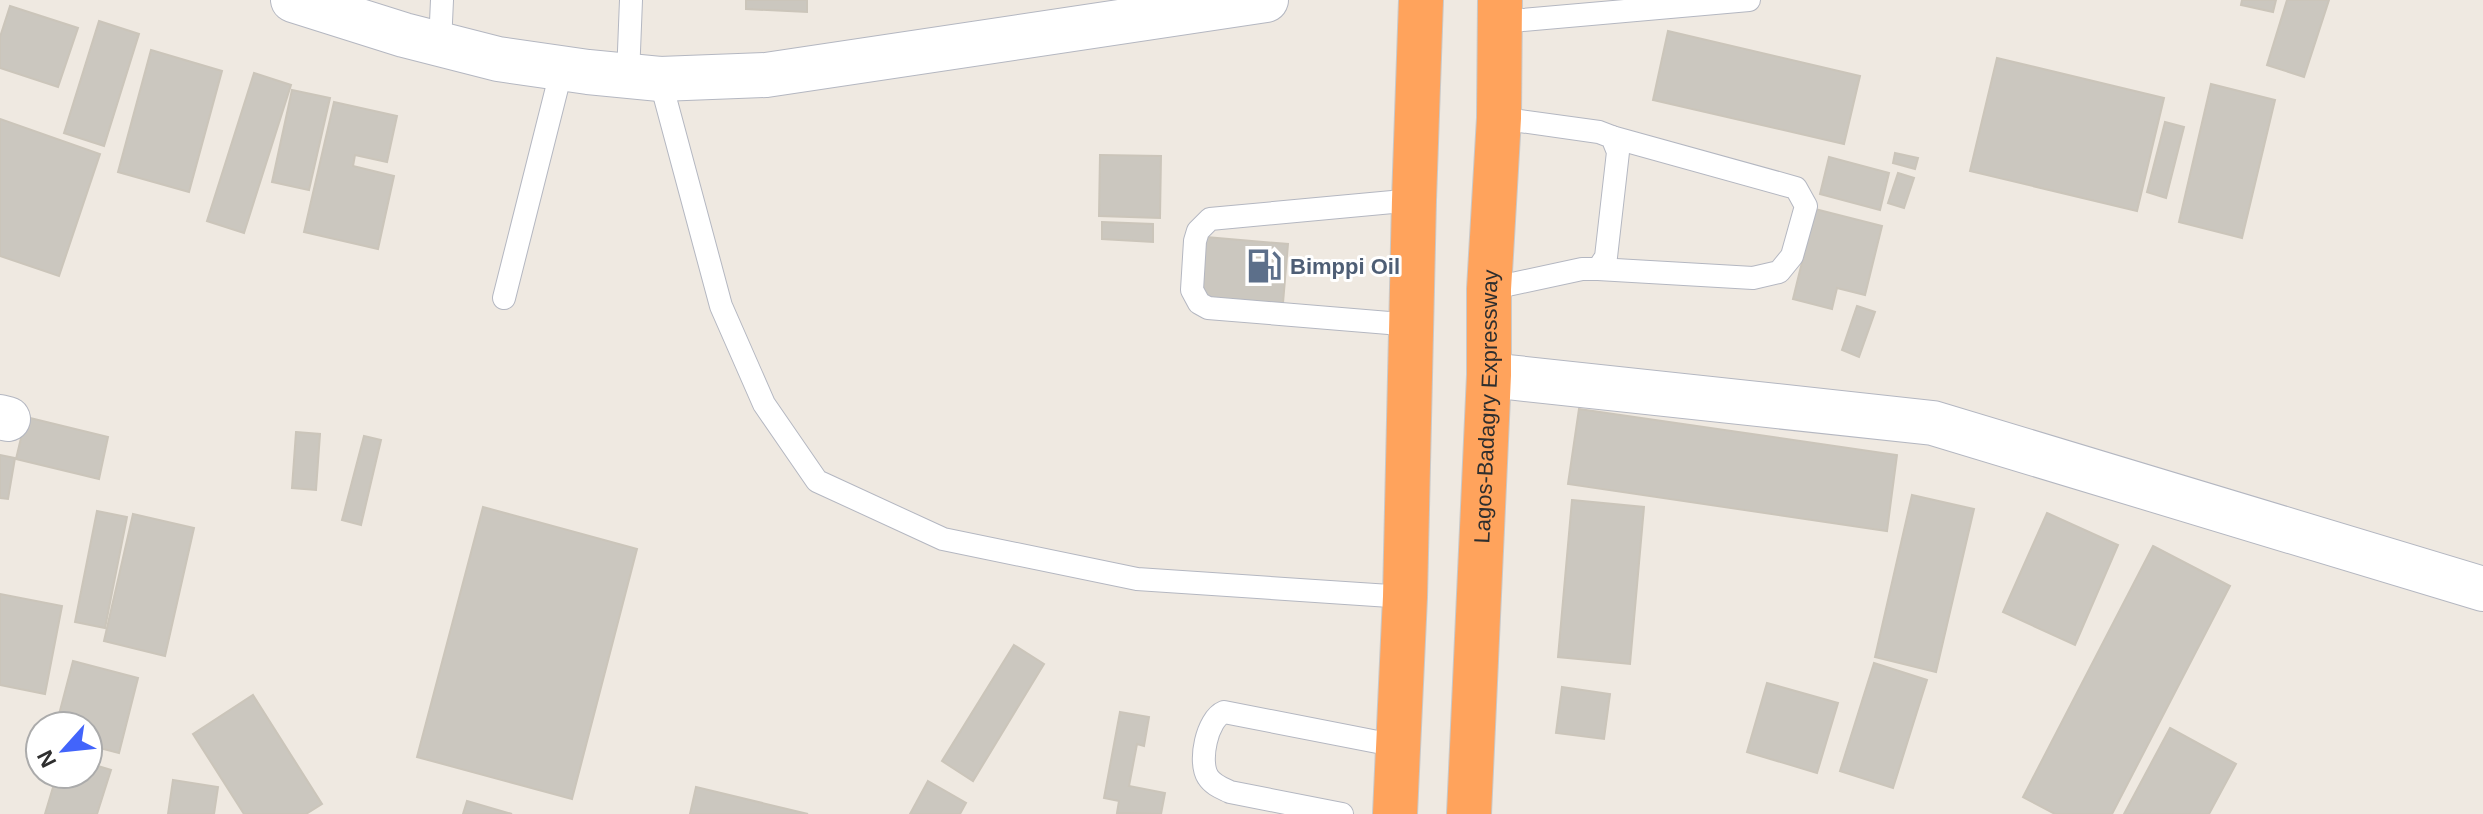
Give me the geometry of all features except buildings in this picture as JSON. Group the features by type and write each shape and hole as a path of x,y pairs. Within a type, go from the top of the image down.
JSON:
{"highway":[{"path":"1395,814 1405,597 1421,0"},
{"name":"Lagos-Badagry Expressway","path":"1469,814 1489,375 1489,289 1499,118 1500,11"}],"street":[{"path":"293,0 498,59 644,77 766,75 1266,0"},
{"path":"1489,375 1933,423 2483,589"}],"lane":[{"path":"440,44 442,0"},
{"path":"631,0 644,77 721,306 764,404 817,481 943,539 1137,579 1405,597"},
{"path":"1500,11 1749,0"},
{"path":"504,298 562,68"},
{"path":"1489,289 1582,269 1753,278 1779,272 1792,256 1806,206 1796,188 1599,132 1499,118"},
{"path":"1598,269 1606,257 1618,152 1612,137"},
{"path":"1413,325 1208,308 1199,303 1192,290 1195,241 1198,231 1210,219 1414,200"},
{"path":"1342,814 1230,792 1215,785 1207,776 1204,766 1209,725 1216,715 1224,712 1398,746"}],"place":[{"name":"Bimppi Oil","path":"1264,266"}]}
